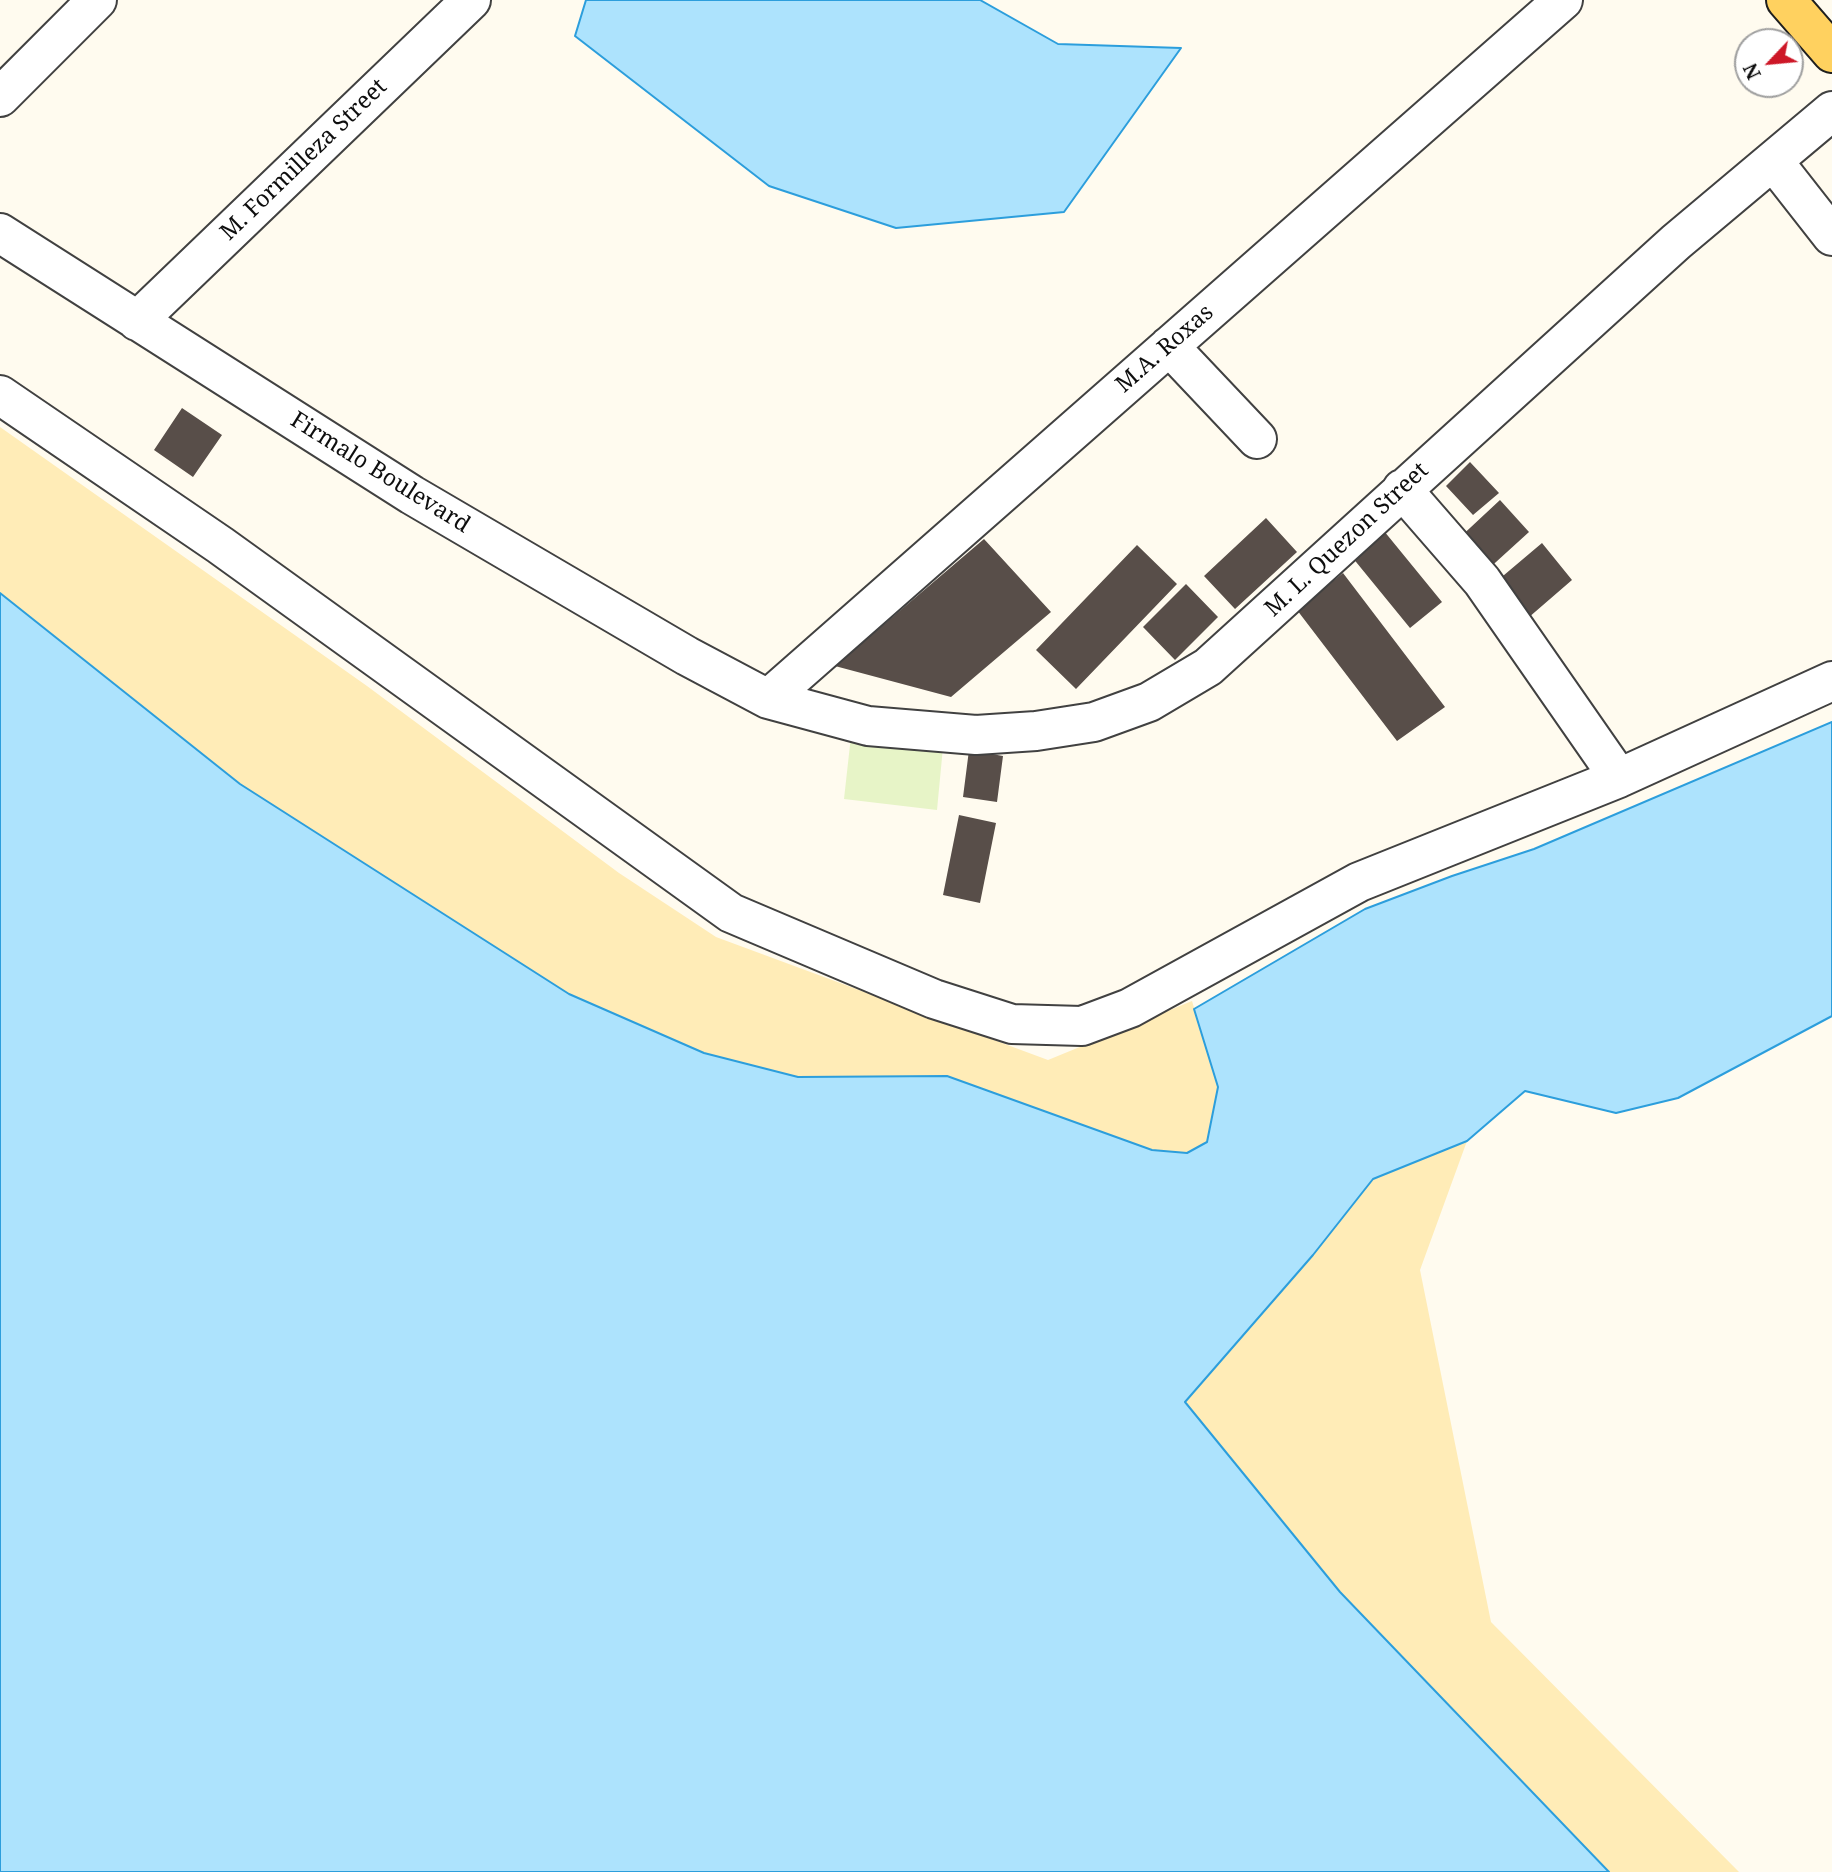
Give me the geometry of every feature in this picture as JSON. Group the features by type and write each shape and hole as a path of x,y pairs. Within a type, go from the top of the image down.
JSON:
{"main road":[{"path":"1786,0 1832,53"}],"street":[{"path":"0,97 97,0"},
{"name":"M. Formilleza Street","path":"137,321 471,0"},
{"name":"M.A. Roxas","path":"768,698 1563,0"},
{"name":"M. L. Quezon Street","path":"768,698 868,726 975,735 1036,731 1094,722 1150,702 1208,667 1676,242 1832,111"},
{"path":"1774,162 1832,236"},
{"name":"Firmalo Boulevard","path":"0,233 412,495 687,656 768,698"},
{"path":"1169,346 1257,439"},
{"path":"0,395 232,553 731,913 947,1004 1012,1024 1082,1026 1130,1008 1359,882 1619,778 1832,681"},
{"path":"1402,489 1482,581 1619,778"}],"sand":[{"path":"0,427 367,686 619,873 716,937 1048,1060 1192,1001 1218,1087 1207,1142 1188,1153 1152,1150 947,1076 798,1077 704,1053 569,994 240,784 0,593"},
{"path":"1467,1141 1420,1270 1491,1622 1739,1872 1609,1872 1340,1592 1184,1402 1313,1255 1373,1179"}],"green space":[{"path":"851,736 943,747 937,810 844,799"}],"water":[{"path":"586,0 980,0 1058,44 1181,48 1064,212 896,228 769,186 575,36"},
{"path":"0,593 240,784 569,994 704,1053 798,1077 947,1076 1152,1150 1187,1153 1207,1142 1218,1087 1194,1009 1365,909 1534,849 1832,722 1832,1016 1678,1098 1616,1113 1525,1091 1467,1141 1373,1179 1313,1255 1185,1402 1340,1592 1609,1872 0,1872"}],"building":[{"path":"182,408 222,435 193,477 154,450"},
{"path":"1470,462 1499,493 1473,515 1446,486"},
{"path":"1500,500 1529,532 1485,572 1456,541"},
{"path":"1266,518 1297,552 1235,609 1204,576"},
{"path":"1384,531 1442,602 1410,628 1352,557"},
{"path":"984,539 1051,612 951,697 835,666"},
{"path":"1542,543 1572,580 1528,618 1497,581"},
{"path":"1137,545 1177,584 1076,689 1036,650"},
{"path":"1343,573 1445,707 1397,741 1297,610"},
{"path":"1186,584 1218,617 1175,660 1143,627"},
{"path":"969,750 1003,756 997,802 963,797"},
{"path":"959,815 996,823 980,903 943,895"}]}
